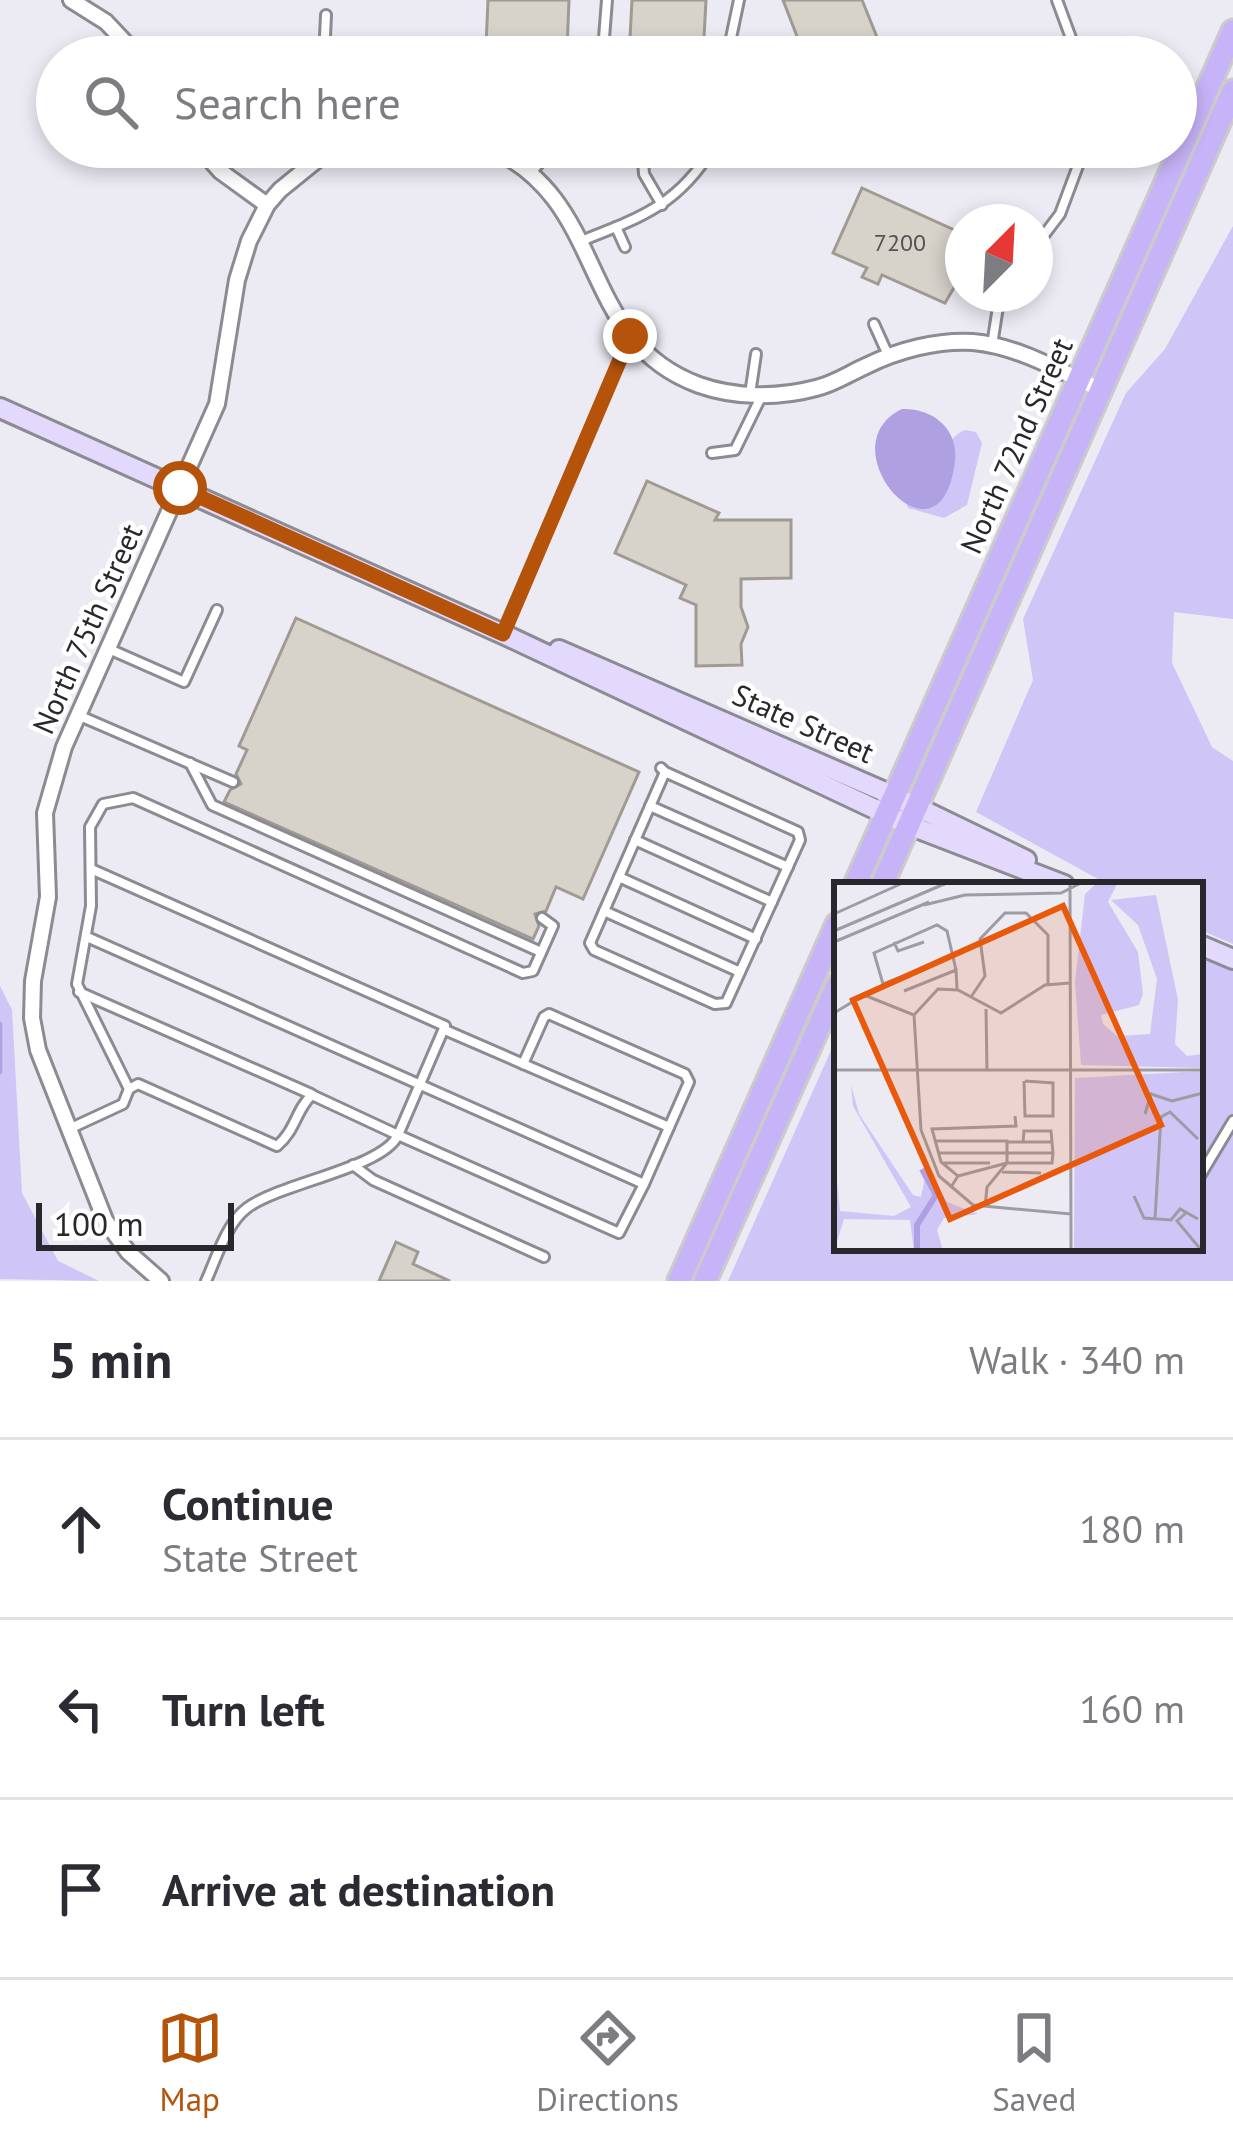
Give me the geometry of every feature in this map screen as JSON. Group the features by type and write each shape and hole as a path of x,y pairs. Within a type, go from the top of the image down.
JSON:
{"main road":[{"name":"North 72nd Street","path":"1197,113 1233,31"},
{"name":"North 72nd Street","path":"883,882 1233,91"},
{"name":"North 72nd Street","path":"855,882 1173,168"},
{"path":"679,1281 834,932"},
{"path":"705,1281 834,993"}],"street":[{"path":"71,0 119,36"},
{"path":"218,168 267,206 305,168"},
{"path":"523,168 556,199 581,241 607,303 630,336 657,363 698,385 756,395 818,388 889,356 944,343 992,345 1101,390"},
{"name":"North 75th Street","path":"160,1281 128,1252 105,1220 38,1050 32,1001 46,919 47,799 78,715 217,404 237,280 248,241 267,206"},
{"name":"State Street","path":"0,408 503,634 568,653 1061,882"},
{"path":"1203,945 1233,959"}],"lane":[{"path":"604,36 608,0"},
{"path":"731,36 739,0"},
{"path":"1057,0 1070,36"},
{"path":"325,36 326,15"},
{"path":"531,173 535,168"},
{"path":"644,168 662,205"},
{"path":"581,241 662,205 685,187 698,168"},
{"path":"1053,223 1077,168"},
{"path":"616,227 625,247"},
{"path":"992,345 997,312"},
{"path":"874,323 889,356"},
{"path":"503,634 630,336"},
{"path":"712,453 735,450 756,395 756,354"},
{"path":"108,648 184,682 217,610"},
{"path":"78,715 233,782"},
{"path":"190,764 212,805 541,952"},
{"path":"663,770 798,832 800,840 726,1003 715,1004 594,950 590,943 650,806 663,770"},
{"path":"129,1089 76,984 87,937 90,827 103,804 133,798 523,973 533,971 553,926 542,918"},
{"path":"650,806 788,867"},
{"path":"635,840 772,902"},
{"path":"91,869 445,1026 394,1145 247,1208 232,1225 206,1281"},
{"path":"619,878 756,939"},
{"path":"604,911 740,972"},
{"path":"87,937 644,1184"},
{"path":"79,992 619,1233 624,1231 689,1082 685,1074 549,1014 524,1064"},
{"path":"445,1030 669,1127"},
{"path":"69,1129 123,1104 129,1089 138,1084 277,1146 290,1135 312,1095"},
{"path":"1203,1171 1233,1121"},
{"path":"353,1165 373,1180 544,1257"}],"shaded area":[{"path":"1233,226 1233,619 1174,612 1172,663 1212,747 1233,761 1233,944 1203,931 1203,882 1104,882 976,812 1033,680 1023,619 1126,393 1165,349"},
{"path":"902,409 933,416 952,438 955,460 946,494 930,508 912,507 894,494 881,473 875,450 881,427"},
{"path":"965,430 976,432 982,443 967,505 944,518 908,508 905,499 949,442"},
{"path":"1203,950 1233,963 1233,1281 728,1281 834,1044 834,1251 1203,1251"},
{"path":"0,986 12,1010 22,1193 58,1261 99,1281 0,1279"}],"building":[{"path":"488,0 569,0 568,36 486,36"},
{"path":"632,0 706,0 704,36 630,36"},
{"path":"783,0 862,0 877,36 797,36"},
{"path":"862,188 945,226 945,303 882,275 878,284 862,277 867,268 833,253"},
{"path":"647,481 719,513 715,520 791,520 791,578 741,579 741,607 748,627 741,644 742,665 696,666 696,605 680,598 686,585 615,553"},
{"path":"296,618 639,772 583,899 556,887 546,911 535,914 539,926 533,939 224,802 230,790 241,784 236,774 247,750 239,746"},
{"path":"396,1242 418,1252 413,1264 450,1281 379,1281"}],"waterway":[{"path":"0,1024 0,1072"}],"route":[{"path":"180,488 503,634 630,336"}]}
